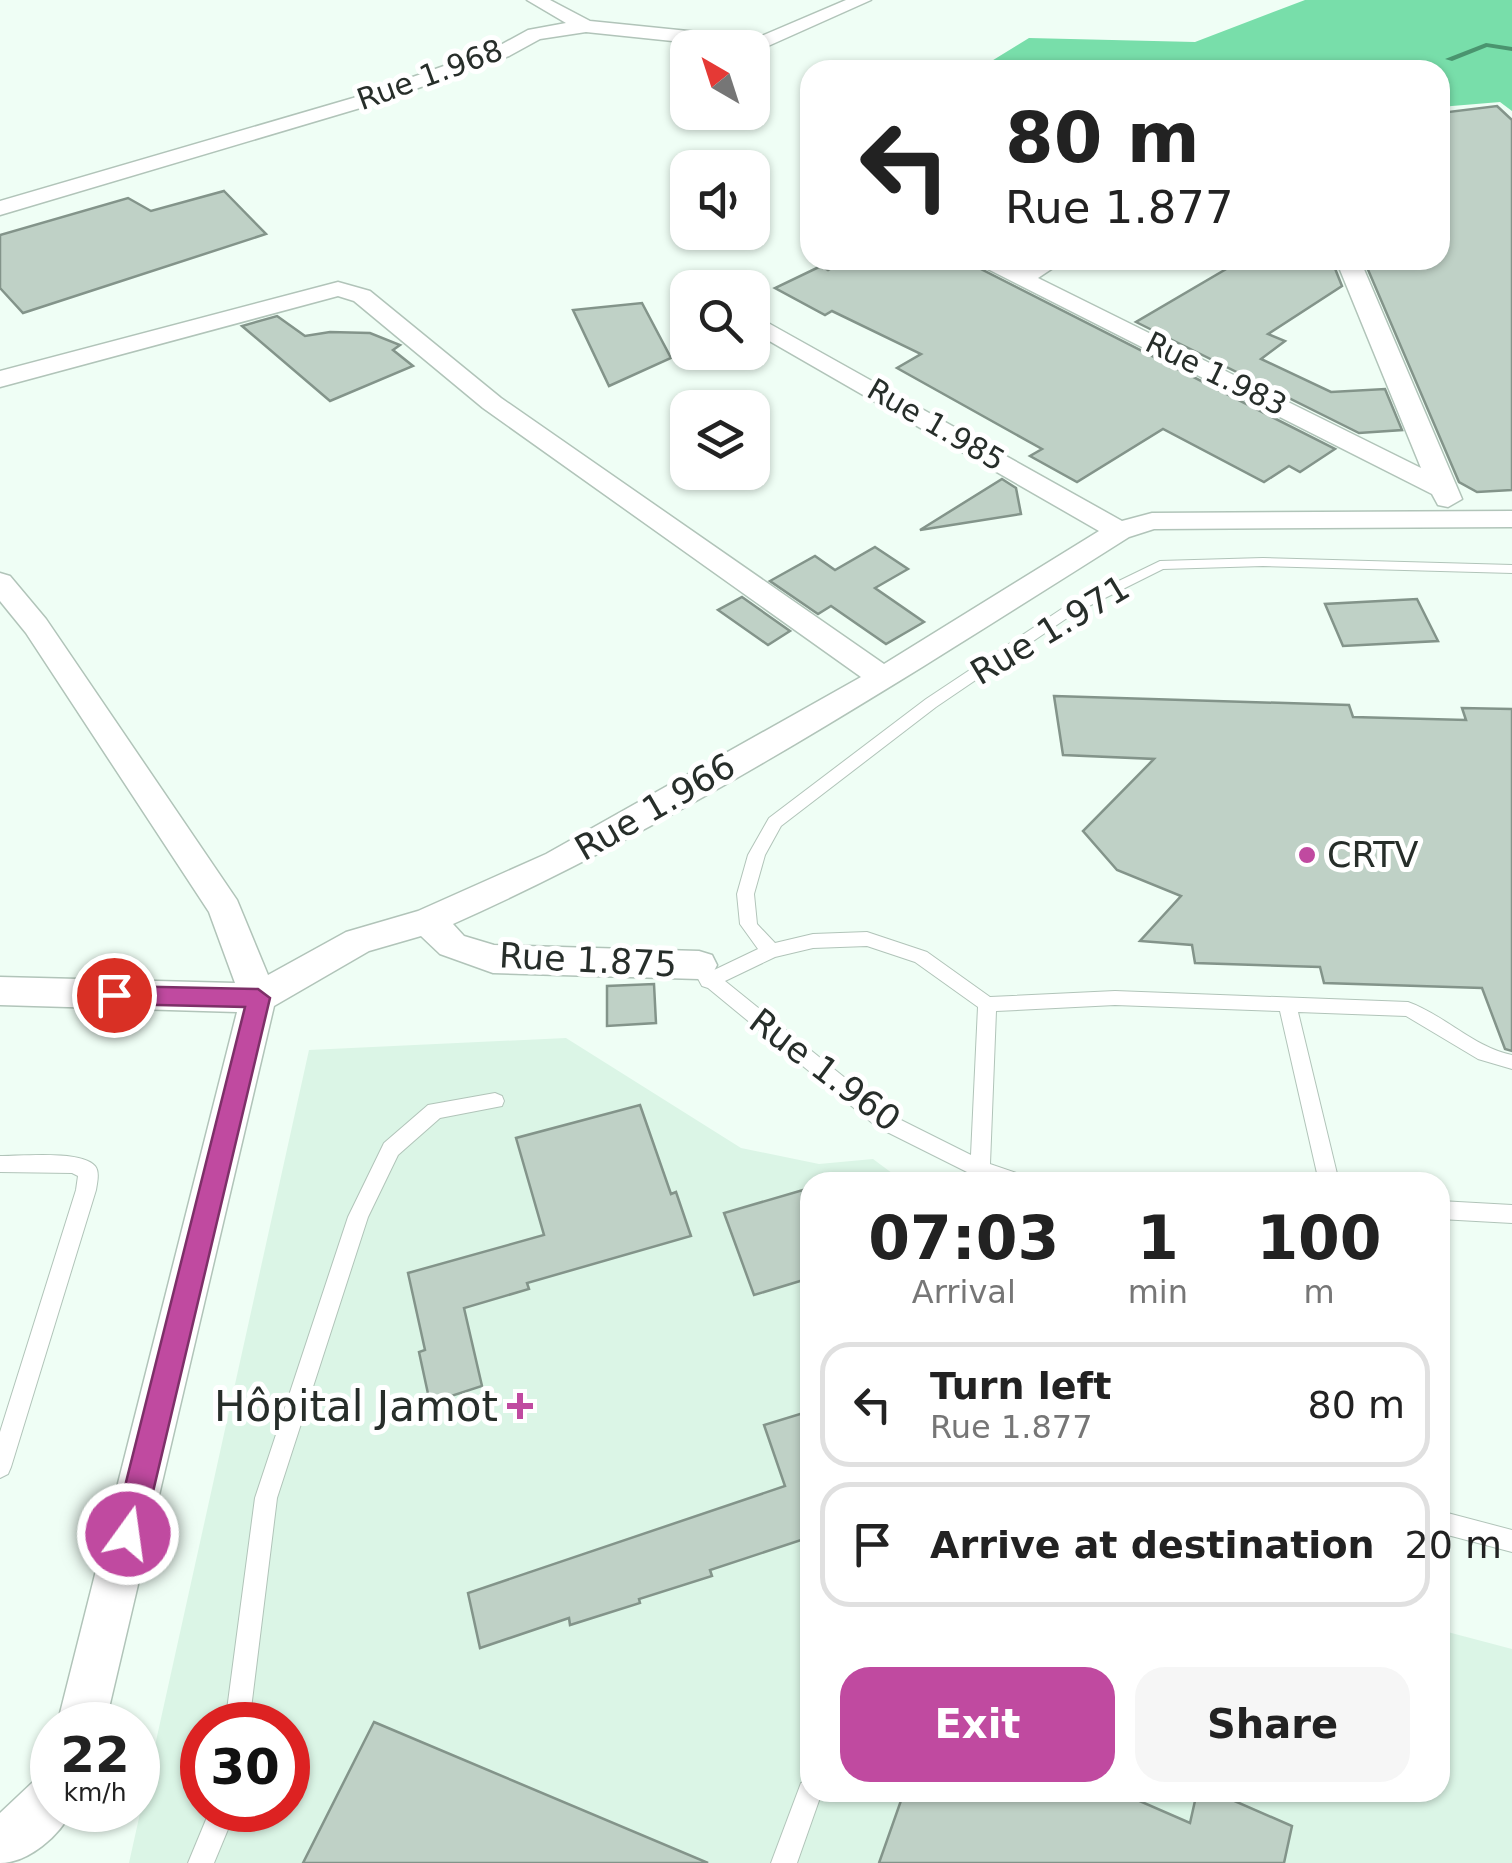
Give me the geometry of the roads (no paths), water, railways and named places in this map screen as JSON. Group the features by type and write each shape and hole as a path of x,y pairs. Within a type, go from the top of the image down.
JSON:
{"street":[{"path":"536,0 586,26"},
{"name":"Rue 1.968","path":"0,208 360,102 502,52 536,34 586,26 759,44 856,1"},
{"path":"1003,270 1020,278 1035,270"},
{"path":"1352,270 1450,504"},
{"name":"Rue 1.983","path":"1020,278 1450,504"},
{"path":"0,378 338,289 362,296 492,403 884,678"},
{"name":"Rue 1.985","path":"770,331 1119,531"},
{"name":"Rue 1.966","path":"258,998 358,941 428,921 558,863 884,678 1119,531 1152,521 1450,504 1512,519"},
{"path":"0,582 36,626 225,909 258,998 87,1702"},
{"name":"Rue 1.875","path":"428,921 452,945 493,960 704,973"},
{"path":"0,992 258,998"},
{"path":"0,1844 30,1822"}],"lane":[{"name":"Rue 1.971","path":"771,950 752,930 746,917 749,876 758,844 775,822 931,703 1068,611 1160,566 1263,562 1512,569"},
{"path":"704,973 771,950 813,941 867,939 921,958 986,1004 1114,998 1408,1009 1430,1016 1487,1054 1512,1062"},
{"name":"Rue 1.960","path":"704,973 884,1121 991,1172"},
{"path":"980,1168 986,1004"},
{"path":"1287,1004 1327,1172"},
{"path":"239,1702 266,1498 358,1217 391,1149 435,1111 496,1100"},
{"path":"0,1164 75,1165 88,1172 86,1190 0,1467"},
{"path":"1450,1211 1512,1214"},
{"path":"1450,1525 1512,1541"},
{"path":"784,1863 806,1802"},
{"path":"201,1863 214,1832"}],"waterway":[{"path":"1449,59 1486,45 1512,49"}],"place":[{"name":"CRTV","path":"1307,855"},
{"name":"Hôpital Jamot","path":"520,1406"}]}
